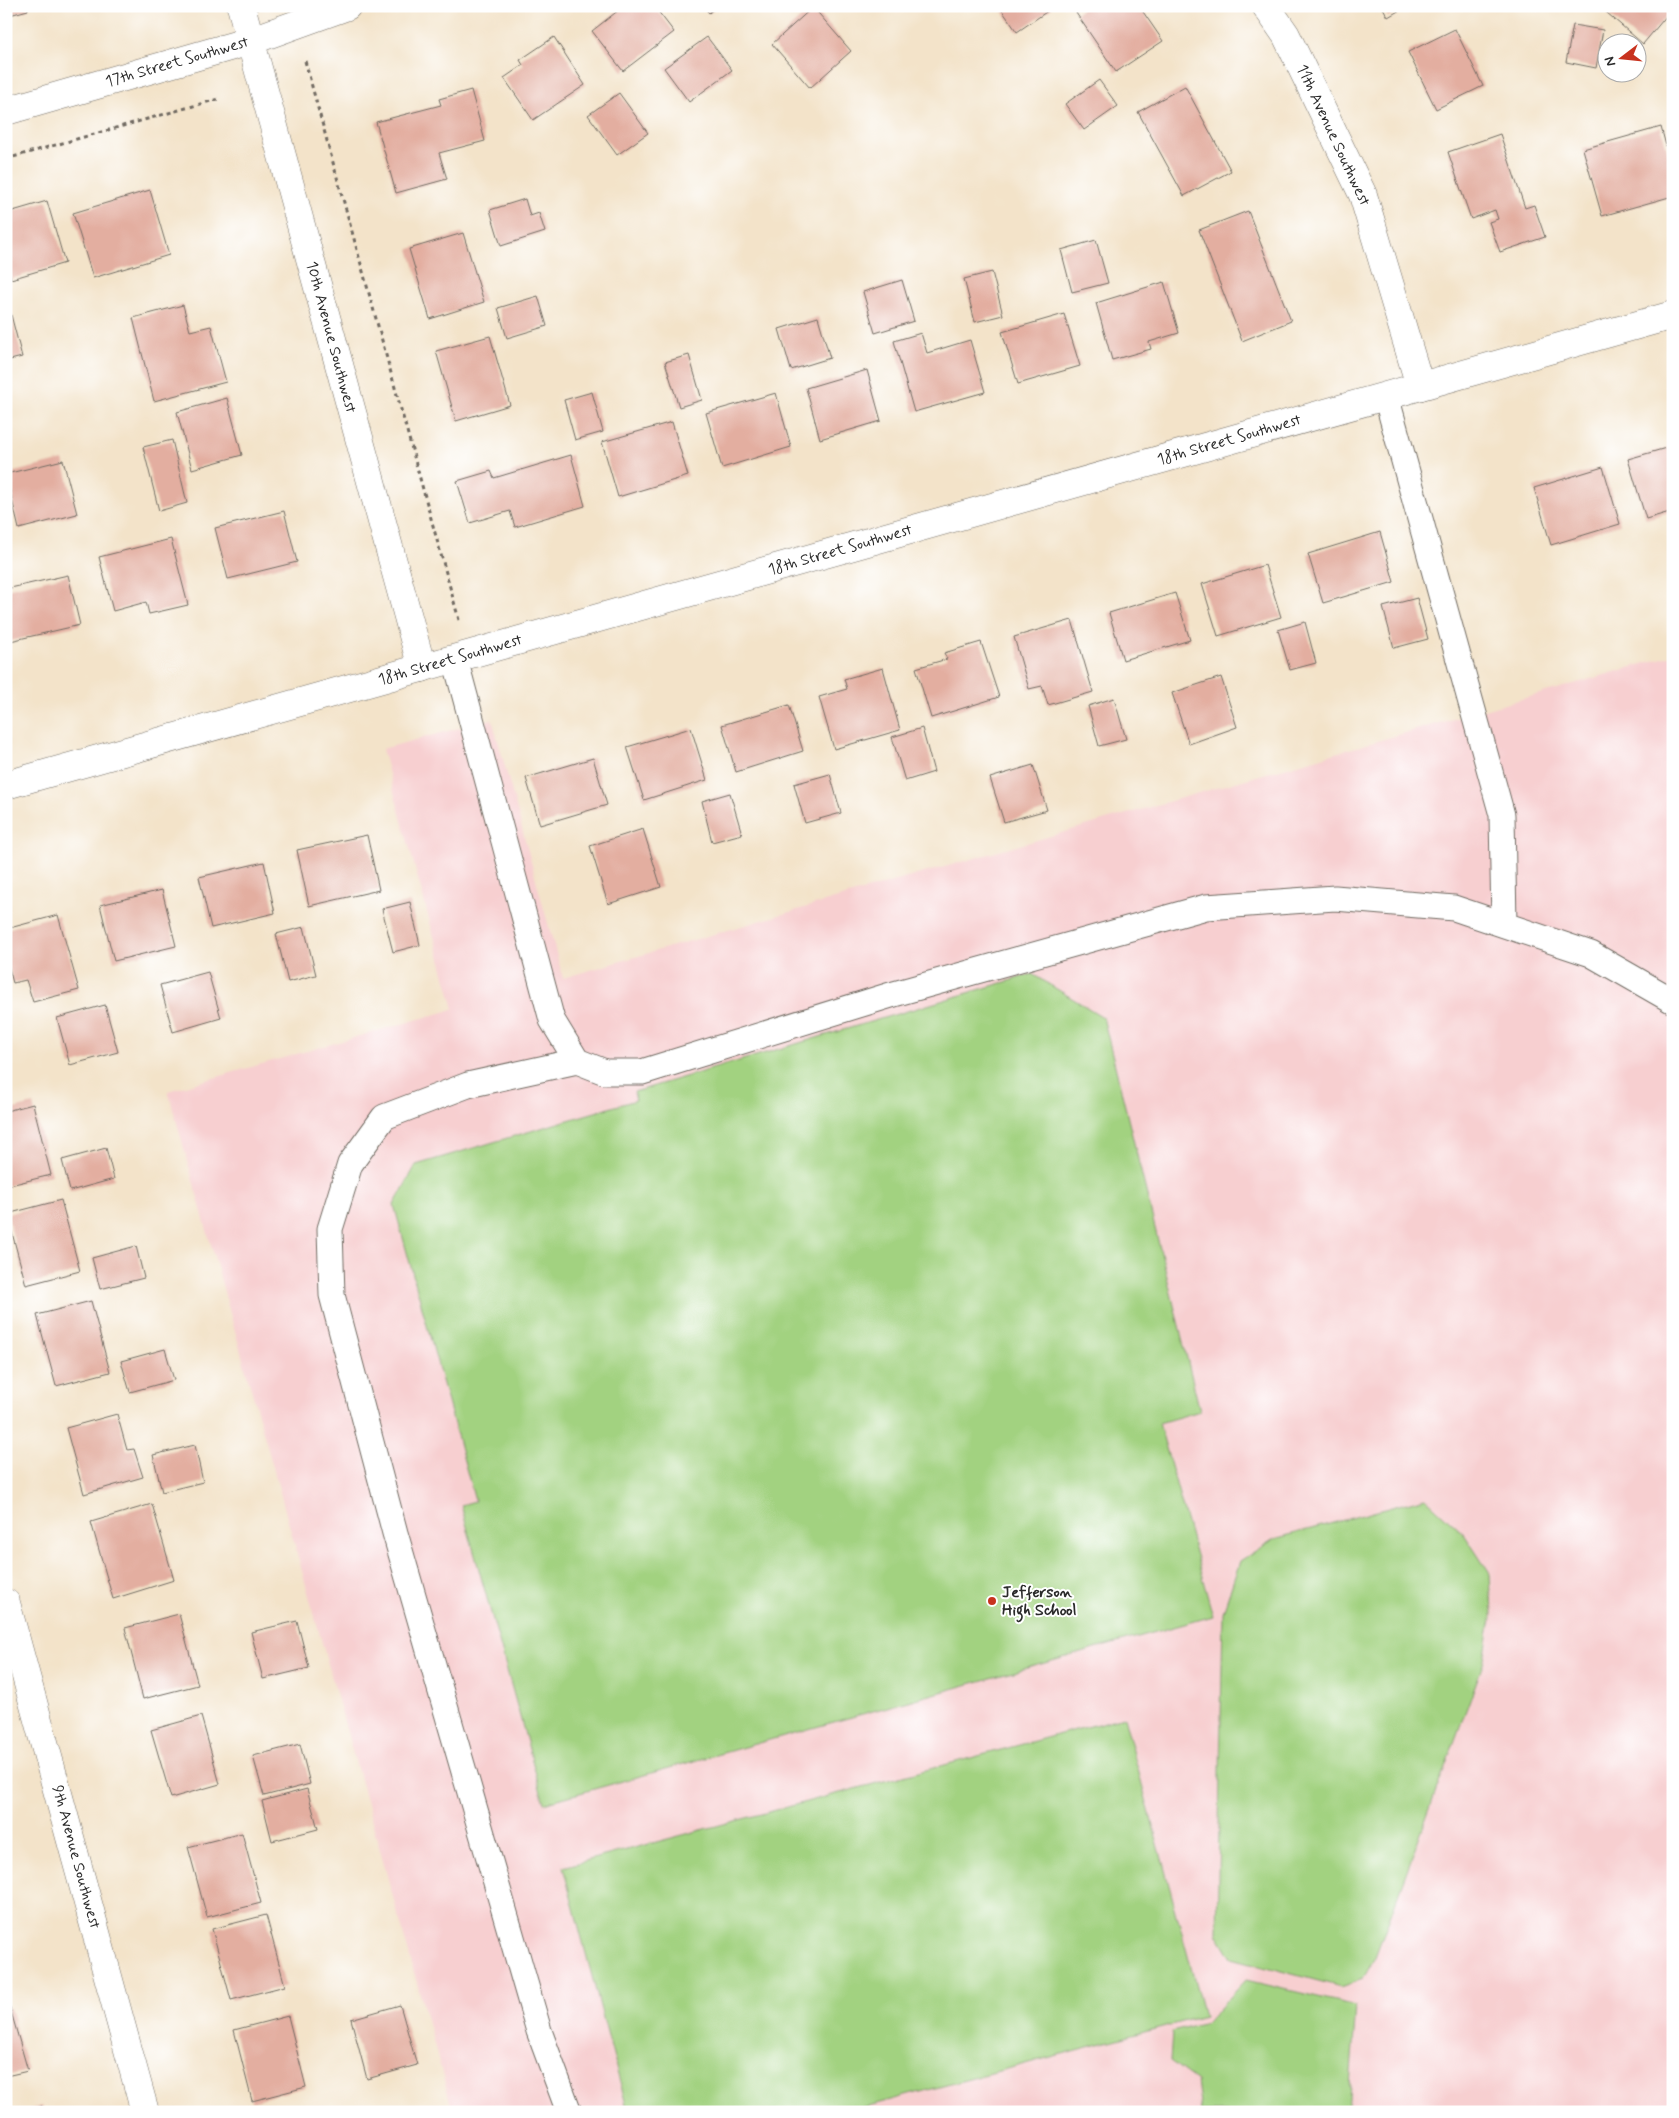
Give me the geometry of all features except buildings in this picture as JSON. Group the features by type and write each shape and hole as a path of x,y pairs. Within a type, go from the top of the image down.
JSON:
{"street":[{"name":"10th Avenue Southwest","path":"241,6 422,668"},
{"name":"17th Street Southwest","path":"6,111 250,41 347,6"},
{"name":"11th Avenue Southwest","path":"1266,6 1286,35 1363,195 1420,386"},
{"name":"18th Street Southwest","path":"6,785 1673,315"},
{"name":"9th Avenue Southwest","path":"6,1603 145,2112"}],"lane":[{"path":"1386,396 1502,815 1504,924"},
{"path":"455,658 552,1020 577,1061"},
{"path":"569,2112 539,2031 395,1533 332,1295 330,1229 350,1164 384,1117 468,1086 577,1061 605,1072 642,1072 894,994 1206,907 1335,898 1454,908 1591,954 1673,1001"}],"path":[{"path":"305,61 462,632 455,658"},
{"path":"6,159 218,99"}],"shaded area":[{"name":"Jefferson High School","path":"1673,655 1673,2112 453,2112 168,1091 454,1009 382,749 492,719 563,978"}],"green space":[{"path":"1032,974 1103,1017 1200,1411 1159,1423 1213,1616 544,1803 461,1505 475,1501 394,1205 416,1165 636,1100 634,1092"},
{"path":"1425,1498 1464,1534 1490,1574 1492,1614 1483,1664 1375,1957 1363,1979 1341,1987 1232,1958 1217,1933 1223,1612 1240,1561 1274,1539"},
{"path":"1124,1717 1204,2016 846,2112 628,2112 563,1867"},
{"path":"1246,1980 1356,2006 1348,2112 1201,2112 1197,2081 1170,2061 1172,2032 1206,2023"}],"place":[{"name":"Jefferson High School","path":"992,1601"}]}
